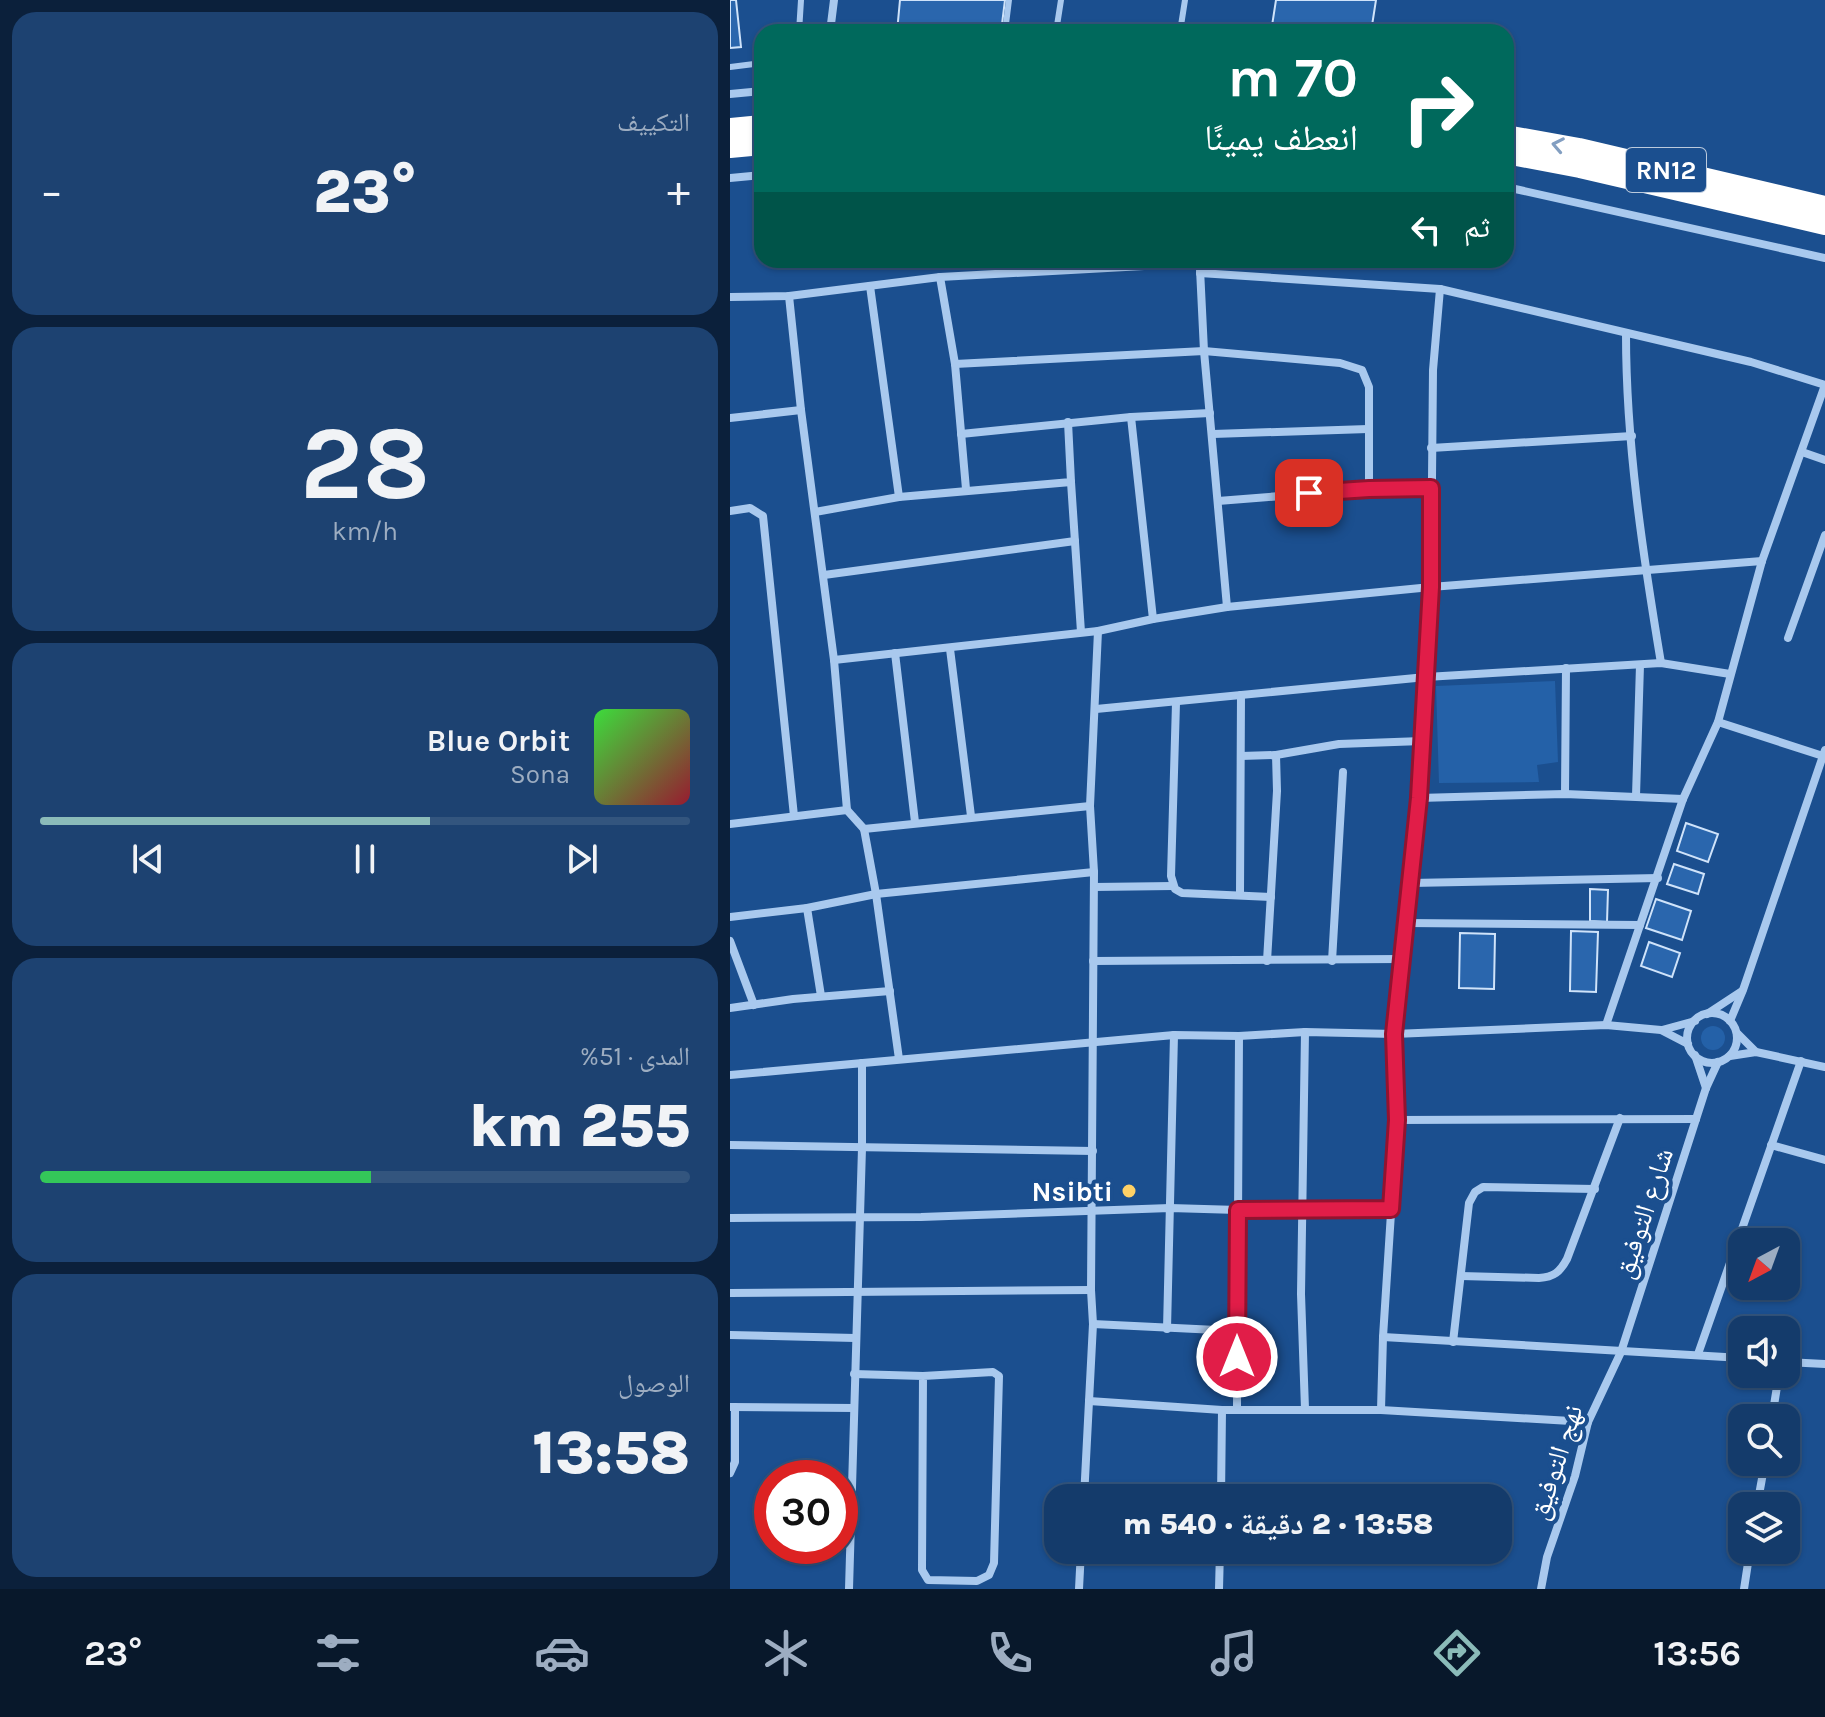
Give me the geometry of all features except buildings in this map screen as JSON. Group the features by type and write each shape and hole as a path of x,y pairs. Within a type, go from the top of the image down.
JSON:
{"highway":[{"path":"730,129 754,127"},
{"name":"RN12","path":"1514,137 1579,149 1825,207"},
{"path":"730,147 754,145"},
{"name":"RN12","path":"1514,155 1825,224"}],"street":[{"path":"831,24 834,0"},
{"path":"730,94 754,92"},
{"path":"730,178 754,176"},
{"path":"1514,189 1825,258"},
{"path":"730,297 789,296 940,277 1086,268"},
{"path":"1200,268 1227,607"},
{"path":"1200,273 1440,289 1751,362 1825,385 1762,561 1718,722 1683,799 1606,1025"},
{"path":"940,277 955,364 966,489"},
{"path":"870,286 899,497"},
{"path":"1381,1410 1397,1120 1394,1034 1419,798 1431,587 1433,370 1440,289"},
{"path":"789,296 834,660 847,810 864,829 899,1059"},
{"path":"1626,334 1626,375 1645,569 1661,663"},
{"path":"955,364 1204,351 1340,363 1362,370 1369,387 1369,489"},
{"path":"730,418 801,410"},
{"path":"961,434 1068,422 1210,413"},
{"path":"1131,417 1153,619"},
{"path":"1068,422 1081,632"},
{"path":"1213,434 1368,429"},
{"path":"1431,448 1632,436"},
{"path":"1802,452 1825,460"},
{"path":"815,512 966,489 1071,482"},
{"path":"1218,501 1369,489 1431,488"},
{"path":"730,511 750,508 763,516 794,816"},
{"path":"1788,638 1825,535"},
{"path":"824,575 1075,541"},
{"path":"834,660 1098,631 1227,607 1431,587 1762,561"},
{"path":"1085,1484 1093,1324 1094,872 1090,806 1098,631"},
{"path":"950,649 971,816"},
{"path":"895,653 915,822"},
{"path":"1096,709 1426,677 1566,668 1661,663 1730,674"},
{"path":"1636,796 1640,665"},
{"path":"1565,794 1566,668"},
{"path":"1240,894 1241,695"},
{"path":"1173,886 1176,703"},
{"path":"1718,722 1824,753 1730,1021"},
{"path":"1241,756 1276,755 1339,744 1422,741"},
{"path":"1267,961 1277,791 1276,755"},
{"path":"1332,961 1343,772"},
{"path":"1419,798 1565,794 1683,799"},
{"path":"864,829 1090,806"},
{"path":"730,824 847,810"},
{"path":"730,917 807,908 876,894 1094,872"},
{"path":"1411,883 1658,878"},
{"path":"1094,887 1173,886 1182,893 1271,897"},
{"path":"807,908 821,996"},
{"path":"1406,923 1640,925"},
{"path":"730,941 754,1005"},
{"path":"1093,961 1401,959"},
{"path":"730,1075 1174,1035 1239,1036 1305,1032 1394,1034 1606,1025 1661,1030 1695,1021 1743,990"},
{"path":"730,1008 890,991"},
{"path":"1706,1014 1719,1015 1730,1021 1736,1032 1756,1052"},
{"path":"1688,1044 1689,1031 1695,1021"},
{"path":"1661,1030 1688,1044 1706,1088"},
{"path":"1305,1032 1302,1209 1305,1409"},
{"path":"1730,1056 1736,1045 1736,1032"},
{"path":"1167,1329 1174,1035"},
{"path":"1237,1408 1239,1036"},
{"path":"1695,1055 1706,1062 1718,1062 1730,1056 1756,1052 1825,1067"},
{"path":"1698,1354 1801,1061"},
{"name":"شارع التوفيق","path":"1621,1352 1706,1088 1718,1062"},
{"path":"849,1589 862,1063"},
{"path":"1461,1276 1539,1278 1555,1275 1567,1259 1620,1118"},
{"path":"1397,1120 1696,1119"},
{"path":"730,1145 1093,1151"},
{"path":"1771,1145 1825,1160"},
{"path":"1453,1342 1469,1203 1475,1192 1483,1187 1595,1189"},
{"path":"730,1218 860,1218 1170,1208 1391,1209"},
{"path":"730,1293 1091,1290"},
{"path":"1093,1324 1237,1331"},
{"path":"730,1335 855,1338"},
{"path":"1383,1337 1728,1357"},
{"name":"نهج التوفيق","path":"1541,1589 1547,1557 1575,1476 1588,1422 1621,1352"},
{"path":"1800,1363 1825,1364"},
{"path":"854,1374 923,1376 993,1372 999,1376 994,1563 989,1575 977,1581 928,1580 922,1570 923,1376"},
{"path":"1089,1401 1222,1410 1381,1410 1588,1422"},
{"path":"730,1473 735,1462 732,1407 854,1408"},
{"path":"1221,1484 1222,1410"},
{"path":"1079,1589 1080,1564"},
{"path":"1219,1589 1220,1564"},
{"path":"1744,1589 1748,1564"}],"lane":[{"path":"800,24 801,0"},
{"path":"1006,24 1009,0"},
{"path":"1057,24 1061,0"},
{"path":"1181,24 1185,0"},
{"path":"730,67 754,64"}],"shaded area":[{"path":"1555,681 1558,762 1537,765 1539,782 1439,783 1436,686"},
{"path":"1713,1026 1724,1033 1725,1038 1718,1049 1713,1050 1702,1043 1701,1038 1708,1027"}],"place":[{"name":"Nsibti","path":"1129,1191"}],"route":[{"path":"1237,1357 1238,1210 1391,1209 1397,1120 1394,1034 1419,798 1431,587 1431,488 1309,493"}]}
